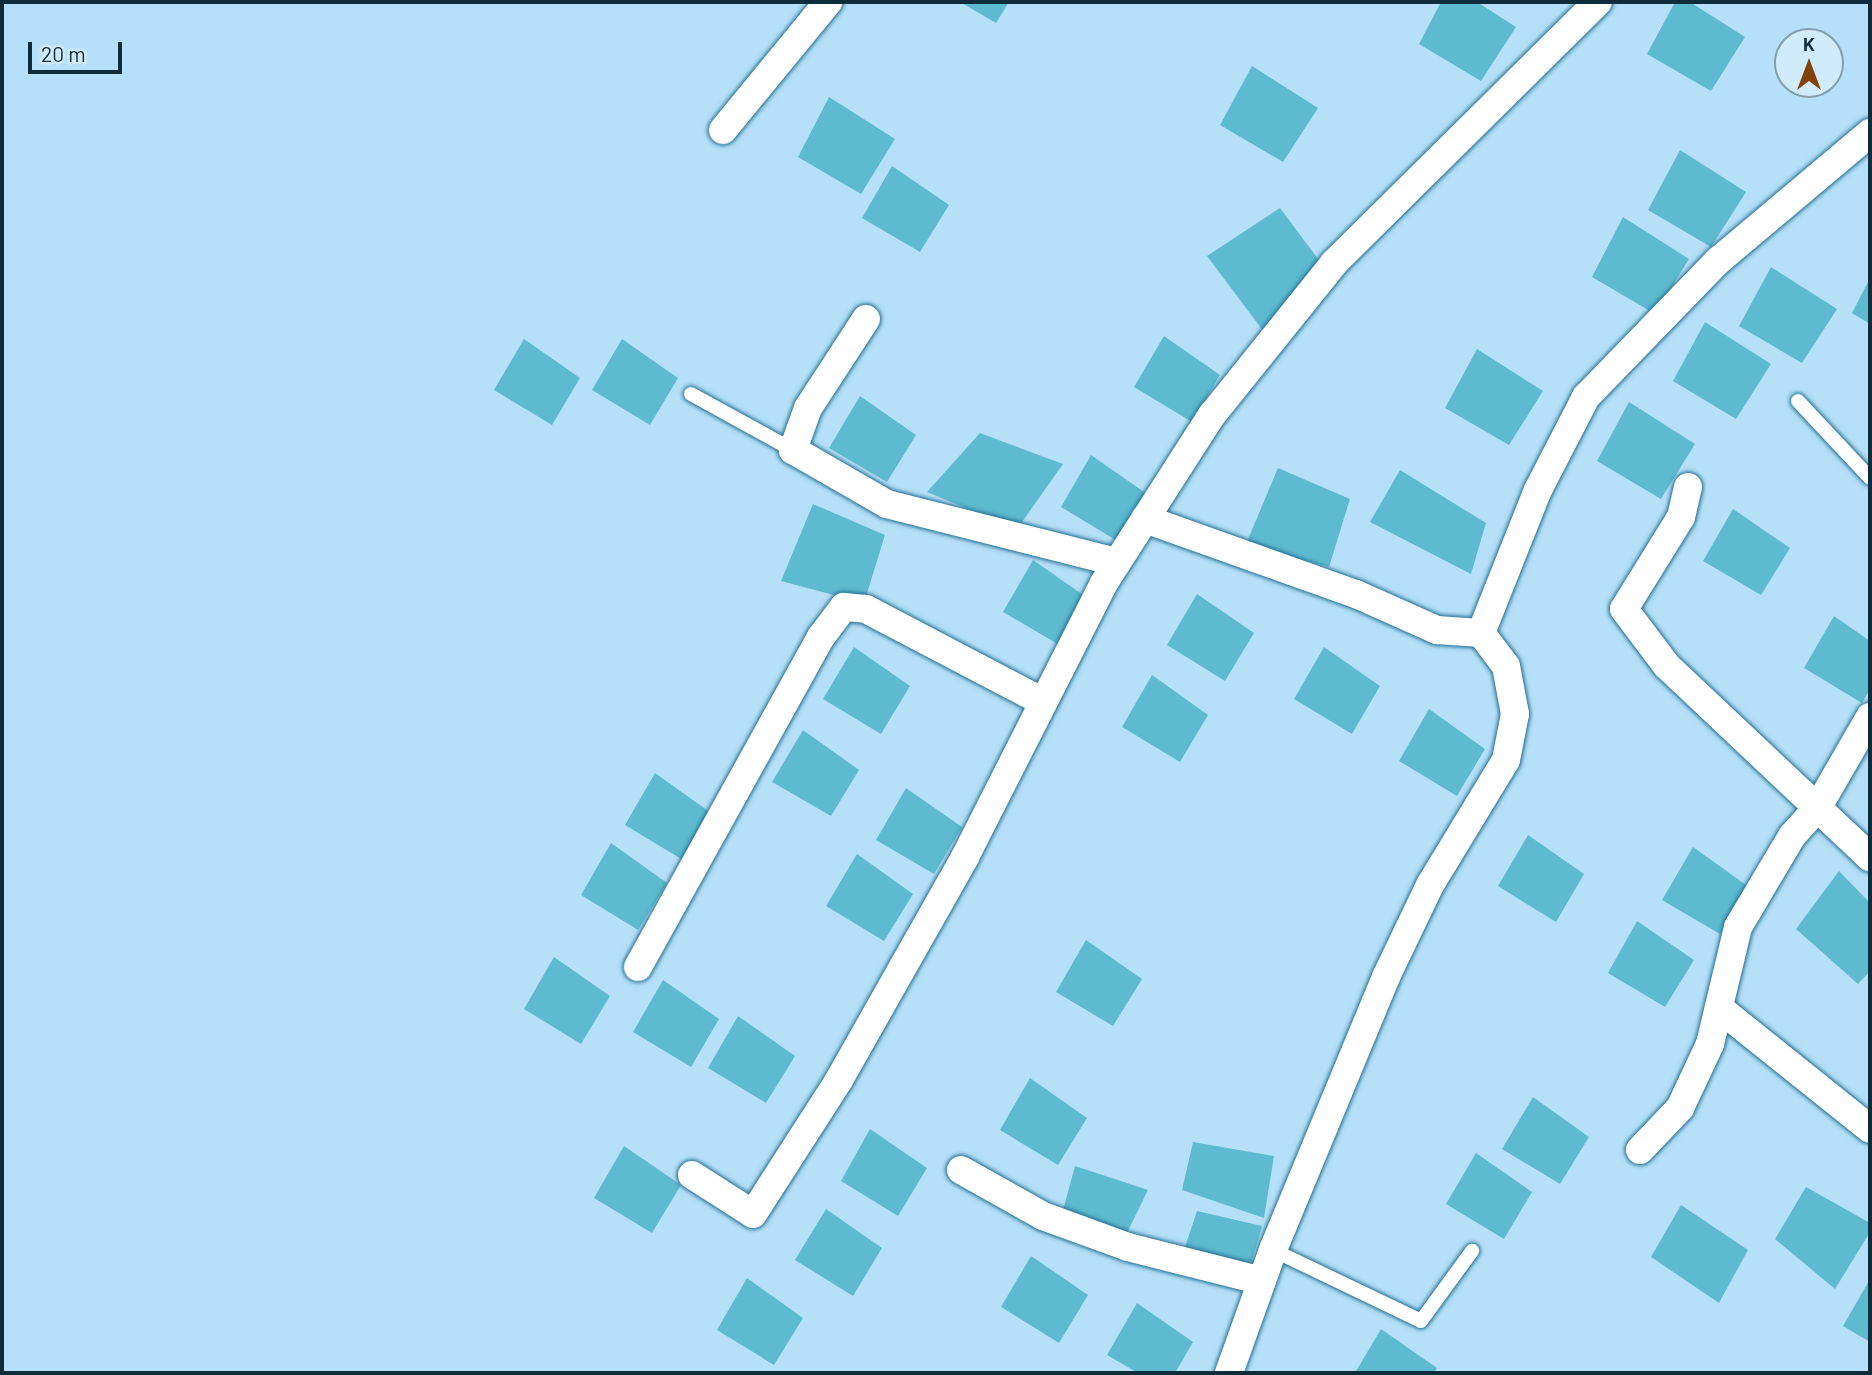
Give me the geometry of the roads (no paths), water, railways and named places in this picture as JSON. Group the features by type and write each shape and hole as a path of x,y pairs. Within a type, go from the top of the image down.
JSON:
{"street":[{"path":"723,130 828,2"},
{"path":"692,1175 753,1214 859,1045 965,858 1117,562 1212,415 1334,263 1598,2"},
{"path":"1481,633 1538,490 1586,397 1718,261 1870,134"},
{"path":"866,319 808,408 793,450 887,504 1117,562"},
{"path":"1688,486 1681,517 1624,609 1667,666 1870,857"},
{"path":"1145,519 1356,594 1437,630 1481,633 1506,666 1515,714 1506,760 1413,919 1273,1250 1229,1373"},
{"path":"638,967 821,637 844,607 866,609 1043,702"},
{"path":"1640,1150 1679,1108 1710,1044 1738,927 1792,836 1818,807 1870,718"},
{"path":"1718,1008 1870,1129"},
{"path":"961,1170 1043,1216 1128,1247 1262,1282"}],"lane":[{"path":"691,394 793,450"},
{"path":"1798,401 1870,478"},
{"path":"1273,1250 1421,1321 1472,1251"}]}
